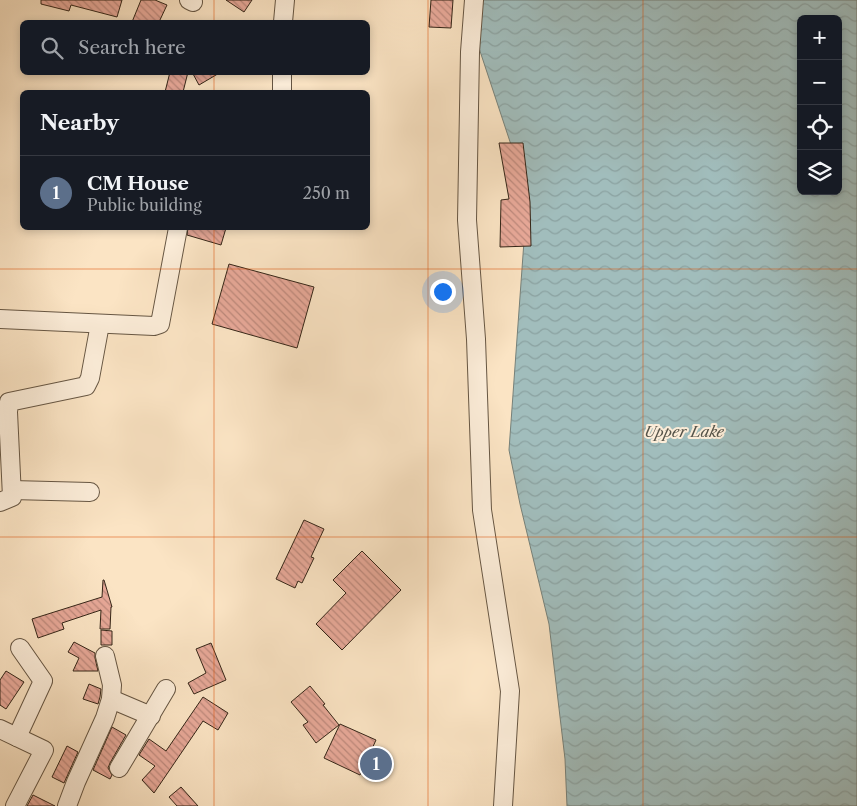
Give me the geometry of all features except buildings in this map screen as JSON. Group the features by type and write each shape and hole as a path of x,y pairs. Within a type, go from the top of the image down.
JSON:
{"street":[{"path":"283,20 285,0"},
{"path":"474,0 470,52 467,220 476,340 482,510 510,691 503,806"},
{"path":"282,75 282,90"},
{"path":"0,319 154,326 160,324 178,230"},
{"path":"90,492 6,496 4,413 9,402 86,386 90,378 100,324"},
{"path":"18,737 43,681 20,648"},
{"path":"67,806 105,718 111,699 112,685 105,656"},
{"path":"119,768 166,689"},
{"path":"111,699 151,716"},
{"path":"0,729 44,750 15,806"}],"water":[{"name":"Upper Lake","path":"479,0 857,0 857,806 567,806 565,759 549,624 509,450 524,241 524,184 475,36"}],"place":[{"name":"CM House","path":"376,764"}]}
